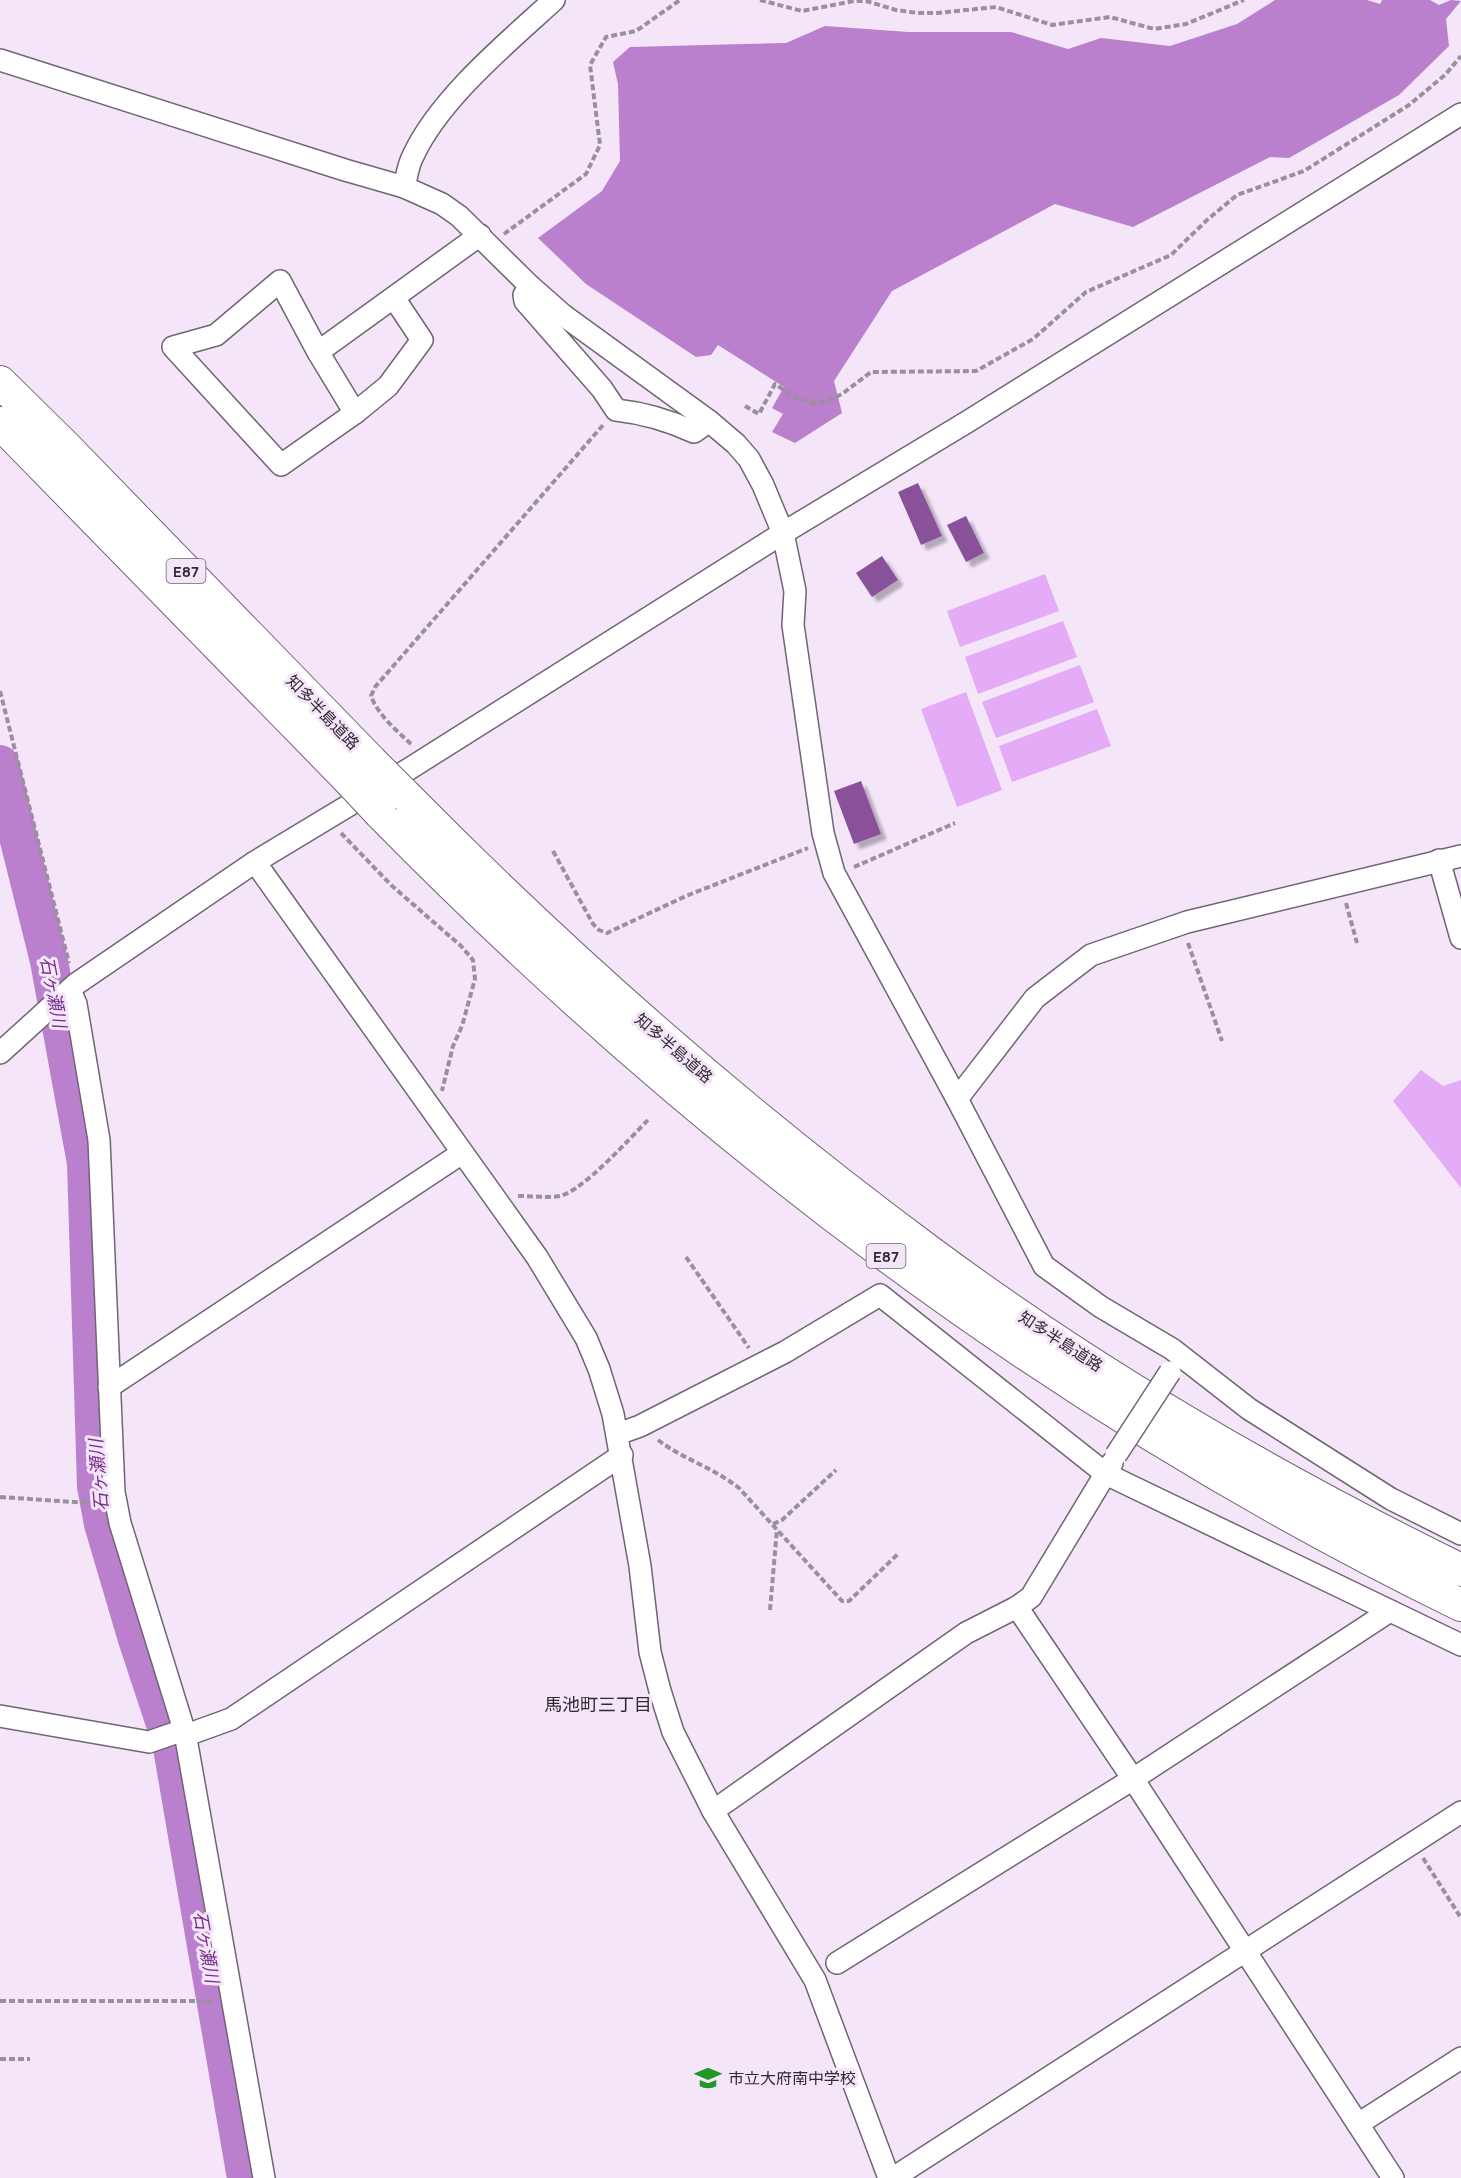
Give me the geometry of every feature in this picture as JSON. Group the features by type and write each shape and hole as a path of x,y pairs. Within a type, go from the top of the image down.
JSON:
{"highway":[{"name":"知多半島道路","path":"0,382 74,455 360,771 380,813 485,917 628,1048 754,1155 913,1276 1042,1365 1162,1442 1409,1580 1461,1605"},
{"name":"知多半島道路","path":"0,423 360,771 408,798 508,898 646,1026 772,1131 931,1254 1060,1342 1176,1415 1289,1480 1461,1570"}],"street":[{"path":"404,186 411,158 440,112 470,80 554,0"},
{"path":"0,60 345,170 404,186 442,204 484,240 563,315 709,421 736,444 763,485 783,533 795,591 793,624 826,843 836,876 957,1099 1044,1266 1101,1307 1172,1349 1249,1409 1391,1499 1461,1534"},
{"path":"0,1053 73,987 255,862 328,819 783,533 987,410 1461,114"},
{"path":"318,352 394,298 484,240"},
{"path":"355,413 318,352 280,281 216,335 173,347 281,465 355,413 388,386 422,340 394,298"},
{"path":"530,286 524,295 525,301 602,389 616,410 642,413 669,420 694,432 709,421"},
{"path":"957,1099 1035,998 1091,955 1182,924 1461,856"},
{"path":"1438,860 1461,938"},
{"path":"255,862 537,1257 586,1338 608,1393 620,1444 640,1566 650,1652 673,1732 713,1811 815,1980 891,2178 1461,1812"},
{"path":"73,987 99,1140 114,1492 172,1735 264,2178"},
{"path":"109,1387 462,1153"},
{"path":"0,1716 149,1742 195,1731 231,1719 620,1444 640,1426 761,1365 880,1295 1106,1474 1461,1645"},
{"path":"713,1811 966,1633 1017,1607 1031,1597 1116,1455 1170,1372 1172,1349"},
{"path":"1017,1607 1133,1779 1392,2178"},
{"path":"837,1963 1133,1779 1390,1611"},
{"path":"1358,2124 1461,2058"}],"path":[{"path":"484,240 586,174 600,144 590,65 606,37 636,31 681,0"},
{"path":"760,0 802,11 854,1 866,1 896,10 918,13 996,7 1052,25 1110,17 1154,29 1186,24 1244,0"},
{"path":"745,406 759,414 775,384 796,398 814,403 830,400 842,394 872,372 976,371 1033,339 1086,292 1172,255 1207,220 1237,195 1304,171 1409,105 1445,75 1461,56"},
{"path":"426,758 380,712 371,696 375,687 616,410"},
{"path":"0,691 73,987"},
{"path":"328,819 375,870 461,946 473,960 475,979 462,1026 453,1046 441,1094 430,1108"},
{"path":"836,876 887,851 955,823"},
{"path":"553,851 593,924 599,930 607,933 686,896 826,843"},
{"path":"1341,884 1357,943"},
{"path":"1182,924 1222,1041"},
{"path":"502,1208 517,1196 562,1195 574,1189 595,1172 648,1120"},
{"path":"686,1257 761,1365"},
{"path":"640,1426 672,1451 725,1477 773,1524 842,1600 849,1601 899,1553"},
{"path":"773,1524 782,1520 836,1470"},
{"path":"0,1497 89,1503"},
{"path":"771,1610 777,1529"},
{"path":"1414,1843 1461,1918"},
{"path":"0,2001 207,2002"},
{"path":"0,2059 30,2059"}],"shaded area":[{"path":"1275,0 1367,0 1380,4 1382,0 1430,0 1439,5 1451,0 1461,1 1446,19 1449,46 1399,95 1289,158 1270,157 1133,227 1055,204 892,291 834,381 842,413 795,443 772,432 783,414 772,408 784,387 718,345 711,355 696,357 586,284 538,238 602,191 620,161 618,84 613,62 630,47 786,43 825,26 908,32 1011,32 1068,49 1101,38 1170,46 1237,24"},
{"path":"1045,574 1059,611 960,647 947,611"},
{"path":"1063,621 1077,657 978,694 965,657"},
{"path":"1080,665 1094,702 996,738 982,702"},
{"path":"966,692 1002,790 957,807 921,709"},
{"path":"1097,709 1111,746 1012,782 999,746"},
{"path":"1421,1070 1443,1086 1461,1080 1461,1188 1393,1101"}],"building":[{"path":"918,483 942,536 921,545 898,492"},
{"path":"966,516 984,553 966,562 947,525"},
{"path":"882,556 898,580 872,597 856,573"},
{"path":"861,781 881,834 854,844 834,791"}],"waterway":[{"name":"石ヶ瀬川","path":"0,764 49,961 86,1163 96,1486 103,1524 136,1636 171,1742 246,2178"}],"place":[{"name":"市立大府南中学校","path":"708,2078"}],"district":[{"name":"馬池町三丁目","path":"598,1704"}]}
